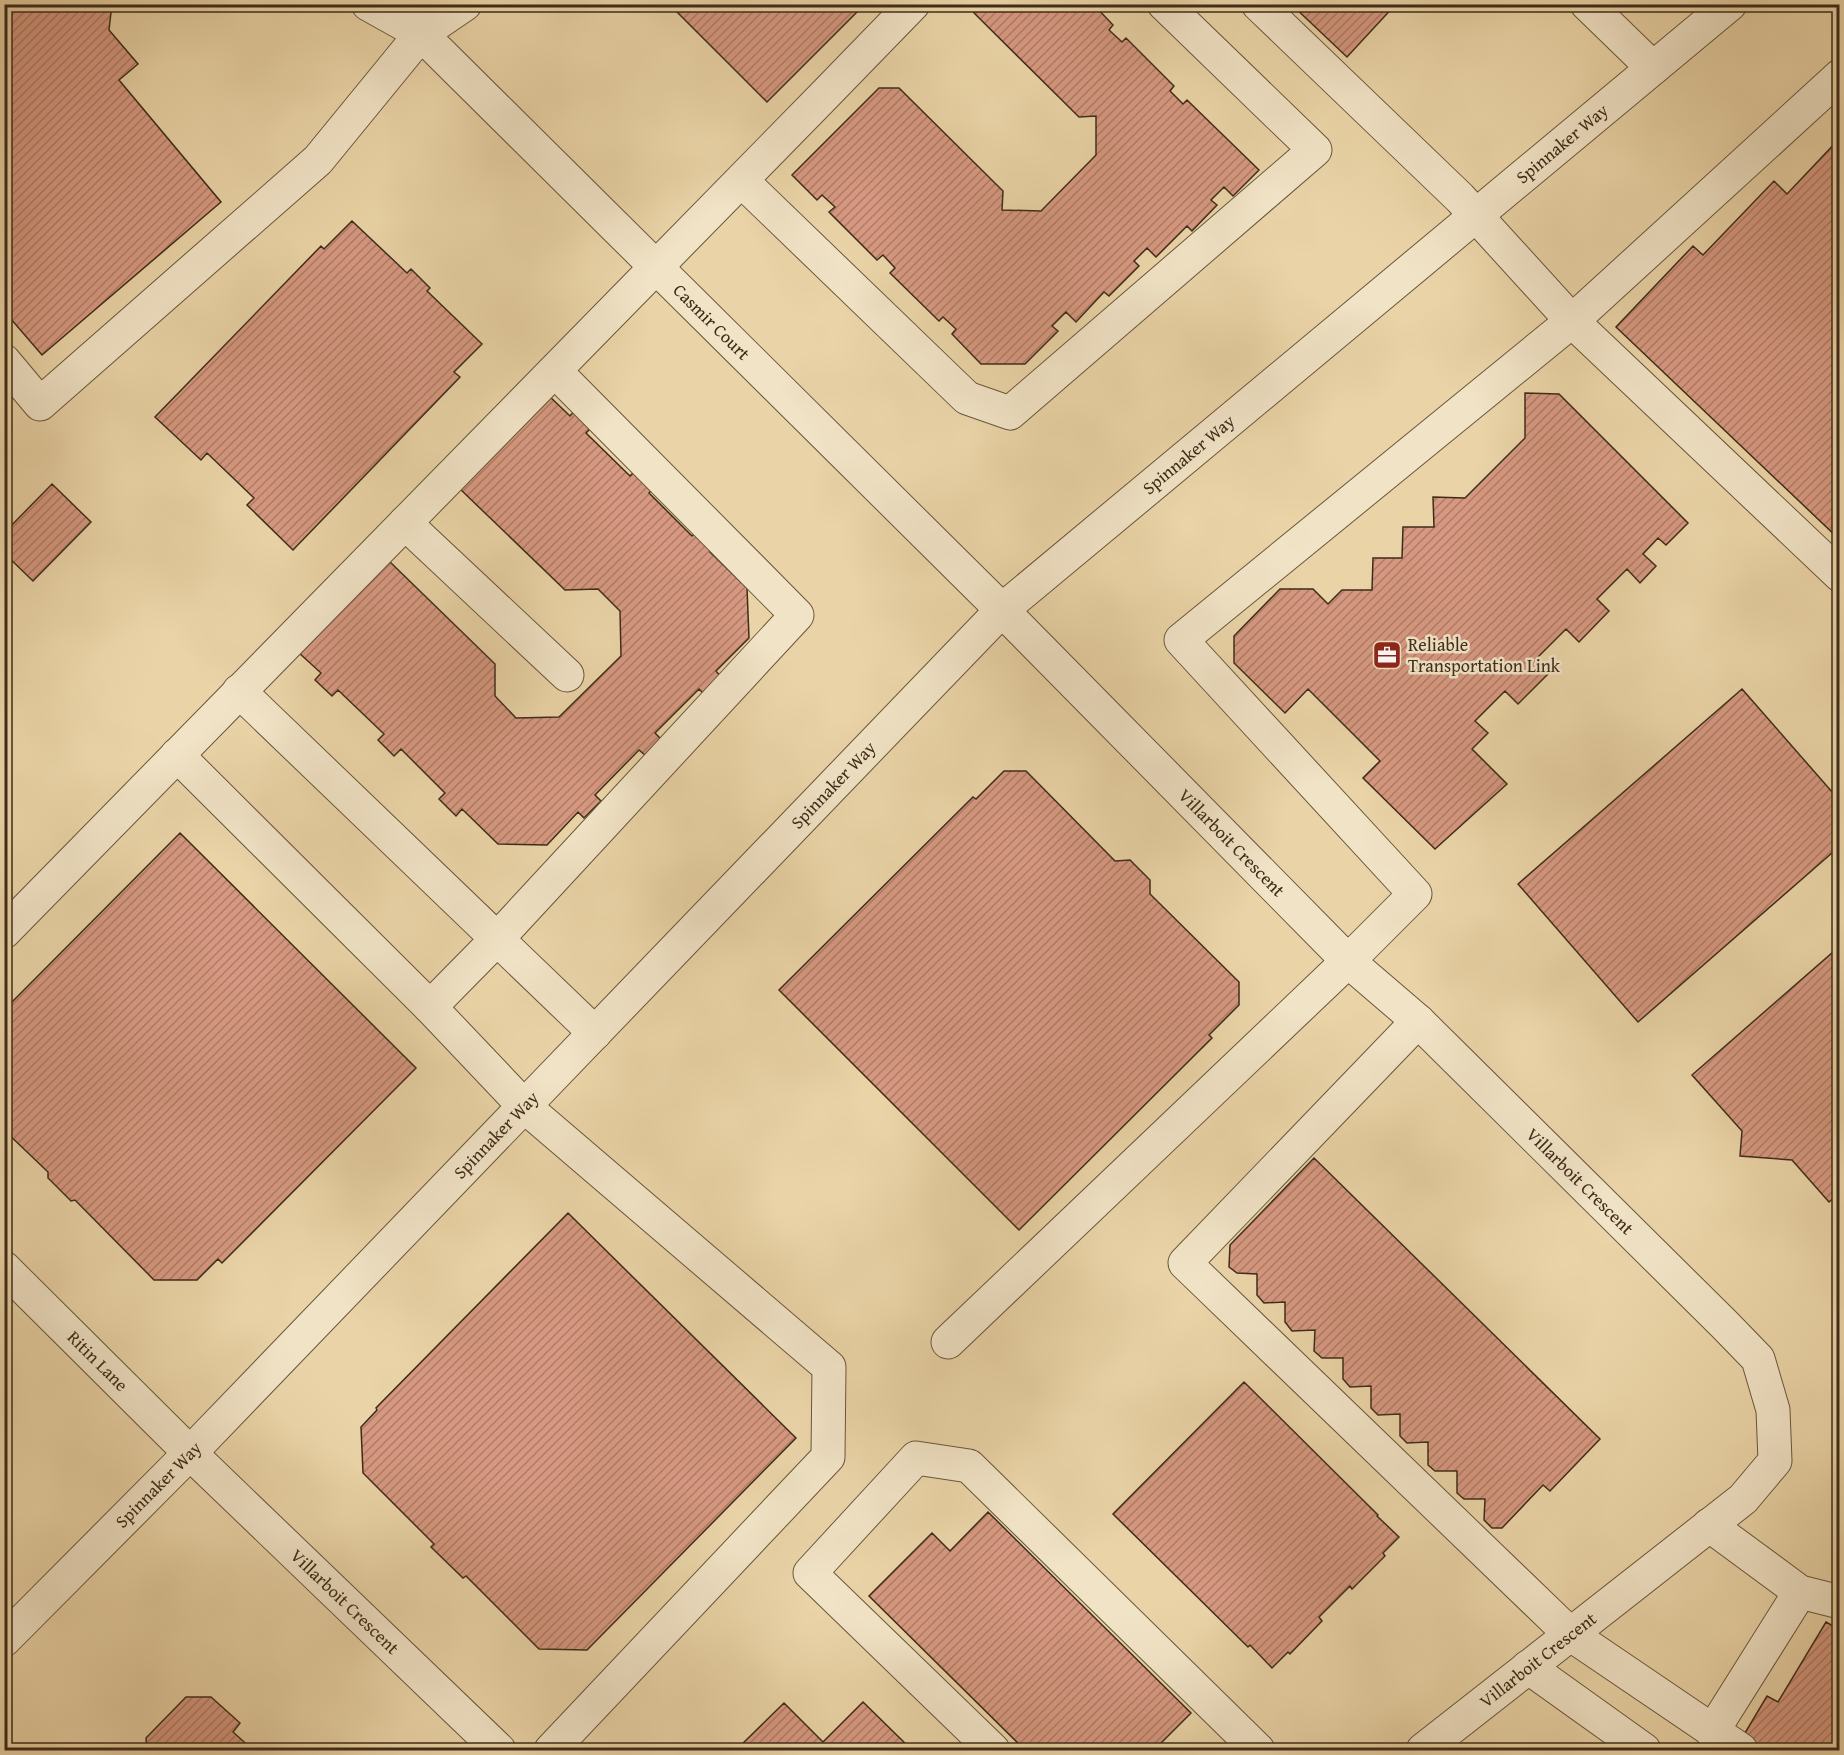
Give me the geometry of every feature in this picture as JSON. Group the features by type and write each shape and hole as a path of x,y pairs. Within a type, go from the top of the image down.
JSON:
{"street":[{"path":"368,4 421,33"},
{"path":"403,4 421,33"},
{"path":"4,361 40,404 318,160 421,33 465,4"},
{"path":"4,932 658,268 913,4"},
{"path":"742,181 967,398 1010,413 1315,150 1164,4"},
{"path":"1258,4 1460,198 1572,321 1839,575"},
{"path":"1587,4 1653,69"},
{"name":"Spinnaker Way","path":"4,1640 190,1453 1002,610 1730,4"},
{"name":"Casmir Court","path":"421,33 1002,610"},
{"path":"948,1342 1348,961 1415,894 1181,640 1572,321 1839,76"},
{"path":"430,1007 497,939 797,615 555,372"},
{"path":"405,523 567,675"},
{"name":"Villarboit Crescent","path":"1002,610 1348,961 1418,1021 1758,1359 1773,1410 1775,1461 1743,1499 1423,1750"},
{"path":"239,691 594,1033"},
{"path":"177,755 430,1007 524,1106 829,1367 828,1457 551,1750"},
{"path":"1418,1021 1185,1263 1570,1634 1741,1750"},
{"name":"Ritin Lane","path":"4,1268 190,1453"},
{"name":"Villarboit Crescent","path":"190,1453 498,1750"},
{"path":"993,1750 810,1573 916,1458 969,1466 1247,1747"},
{"path":"1709,1525 1800,1592 1839,1602"},
{"path":"1712,1732 1800,1592"},
{"path":"1528,1667 1632,1747"}],"building":[{"path":"4,4 112,4 109,30 138,64 119,80 221,202 42,355 4,311"},
{"path":"669,4 865,4 767,102"},
{"path":"974,4 1093,4 1113,25 1109,30 1122,42 1126,38 1174,86 1170,91 1183,104 1187,100 1259,170 1233,196 1224,187 1211,200 1217,205 1192,231 1187,226 1156,257 1147,248 1134,261 1139,266 1109,296 1104,292 1076,322 1066,312 1052,326 1058,331 1025,364 981,364 952,334 956,329 943,317 939,321 890,273 895,268 883,255 877,260 829,212 835,207 822,195 817,200 792,175 879,88 899,88 1003,191 1002,210 1041,211 1096,155 1096,116 1079,117 974,13"},
{"path":"1291,4 1396,4 1347,57"},
{"path":"1840,138 1840,540 1616,327 1693,246 1703,255 1774,181 1787,194"},
{"path":"352,221 407,273 411,269 430,288 427,291 482,344 454,372 460,377 293,550 247,505 254,498 207,453 201,460 155,417 321,246 324,249"},
{"path":"1525,393 1559,394 1688,523 1666,545 1658,538 1643,554 1656,566 1640,583 1627,569 1597,599 1609,611 1579,642 1566,629 1536,659 1549,673 1518,704 1505,691 1475,721 1488,733 1472,749 1507,784 1435,849 1363,778 1380,761 1308,689 1285,713 1234,663 1234,636 1280,589 1313,589 1328,604 1342,590 1372,590 1373,558 1402,558 1403,527 1434,527 1433,497 1465,498 1525,438"},
{"path":"547,394 570,416 576,409 593,426 586,433 630,476 637,469 655,487 649,493 692,536 699,529 716,546 710,552 747,588 749,638 716,671 721,677 704,694 699,689 655,733 661,739 645,755 639,750 595,795 601,801 584,818 578,812 547,845 498,844 462,809 456,816 439,799 445,793 401,749 394,756 378,740 384,734 338,690 332,696 315,680 321,673 298,652 388,560 495,664 495,696 516,718 559,717 621,656 620,611 598,589 565,590 459,488"},
{"path":"52,484 91,522 33,581 4,553 4,533"},
{"path":"1742,689 1840,801 1840,846 1638,1022 1518,884"},
{"path":"1004,771 1026,771 1115,861 1130,860 1150,880 1150,894 1239,982 1239,1005 1209,1035 1212,1038 1019,1230 779,990 973,797 976,799"},
{"path":"180,833 416,1068 222,1263 218,1259 197,1280 154,1280 75,1200 71,1201 48,1178 48,1172 4,1130 4,1010"},
{"path":"1840,946 1840,1193 1829,1202 1792,1160 1740,1156 1742,1131 1692,1075"},
{"path":"1314,1158 1600,1439 1550,1491 1543,1485 1502,1528 1492,1528 1484,1520 1485,1499 1464,1499 1457,1493 1457,1471 1435,1471 1428,1465 1428,1442 1407,1443 1400,1436 1400,1414 1378,1415 1371,1408 1371,1386 1350,1387 1343,1379 1343,1358 1322,1358 1314,1351 1315,1330 1292,1331 1285,1322 1285,1302 1264,1303 1257,1295 1257,1274 1237,1273 1229,1267 1230,1245"},
{"path":"568,1213 796,1438 587,1650 539,1649 466,1576 463,1578 431,1547 434,1544 363,1473 361,1427 377,1410 376,1408"},
{"path":"1244,1382 1399,1537 1383,1553 1385,1556 1352,1589 1350,1586 1319,1617 1322,1621 1290,1654 1288,1652 1272,1668 1113,1514"},
{"path":"988,1512 1191,1713 1154,1750 1025,1750 869,1596 932,1533 950,1551"},
{"path":"1826,1622 1840,1630 1840,1750 1764,1750 1742,1738 1767,1696 1778,1702"},
{"path":"186,1697 211,1697 240,1723 233,1732 253,1750 147,1750 146,1738"},
{"path":"863,1702 912,1750 736,1750 784,1703 823,1742"}],"place":[{"name":"Reliable Transportation Link","path":"1387,655"}]}
